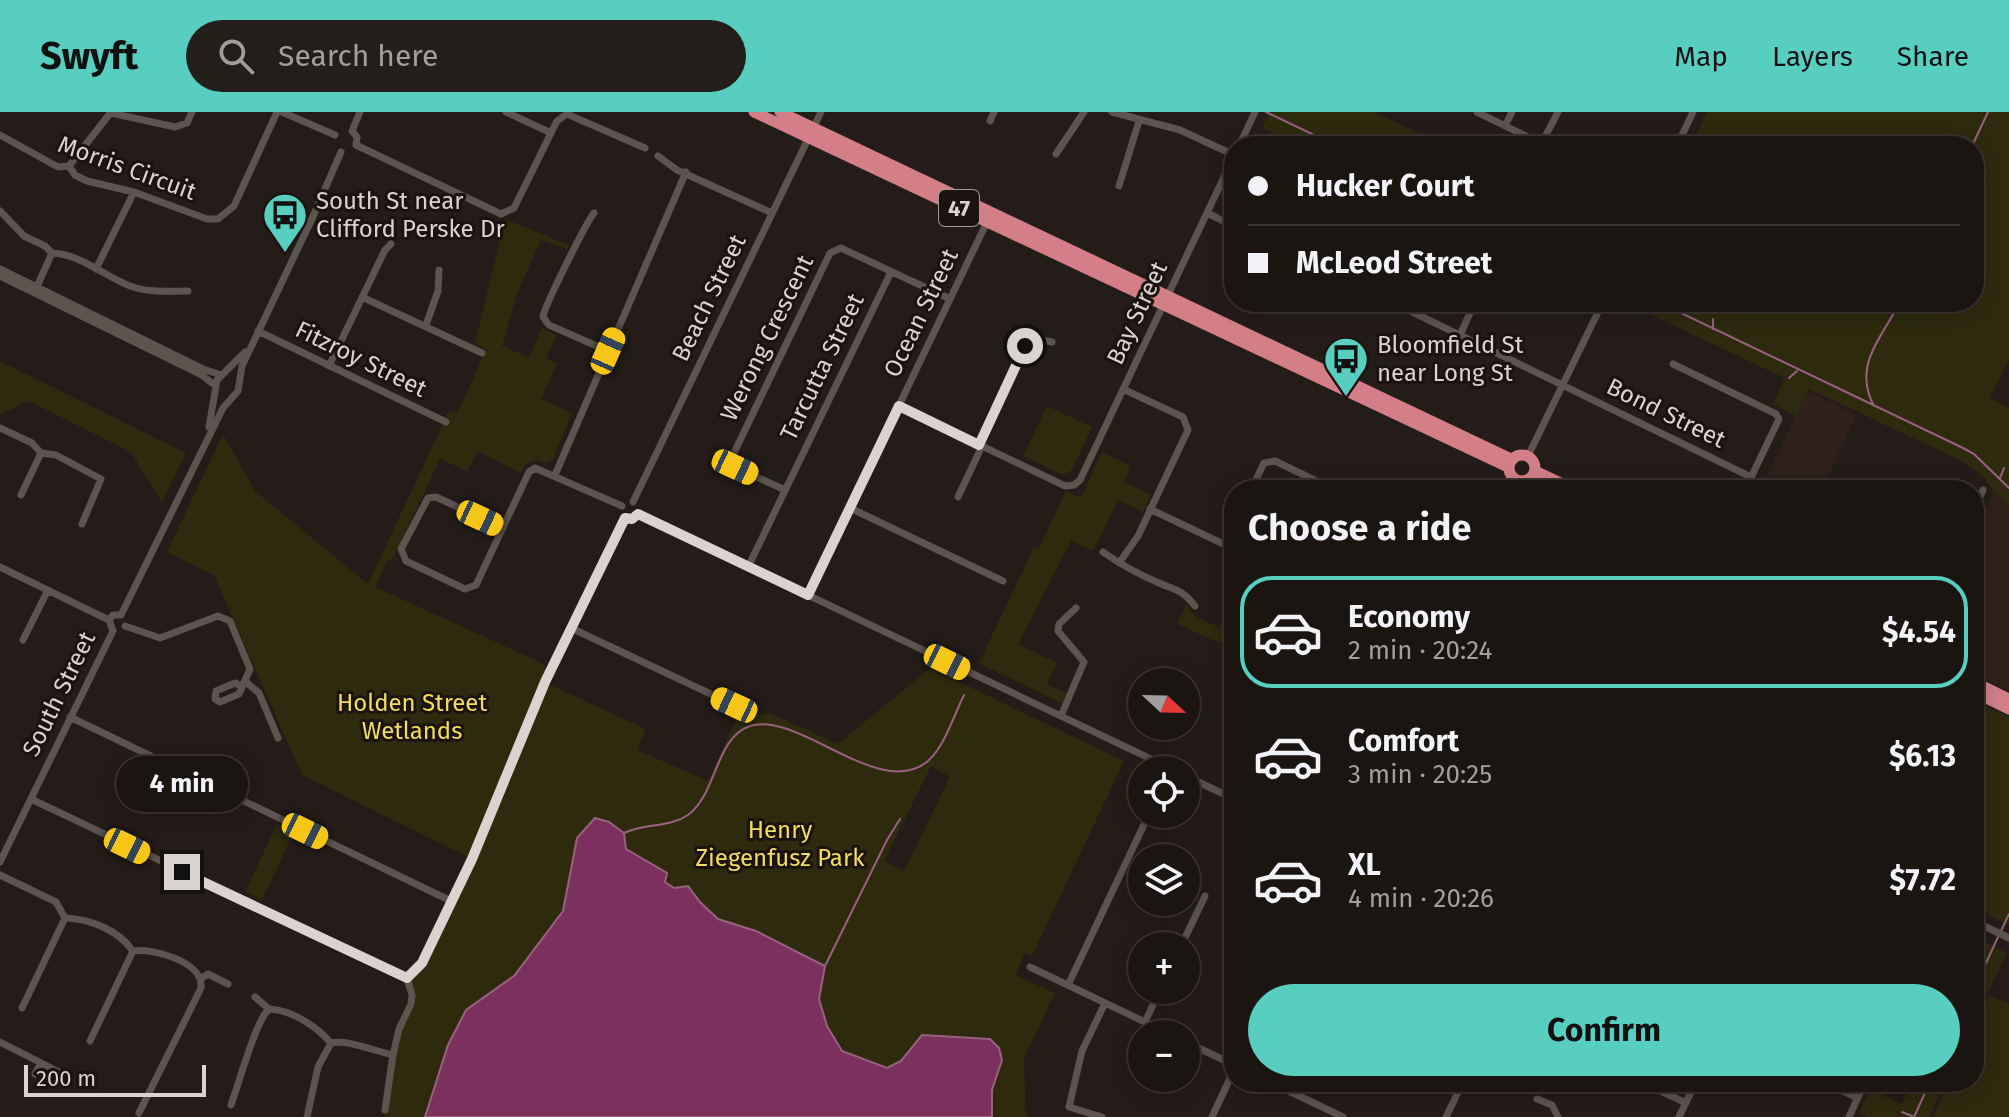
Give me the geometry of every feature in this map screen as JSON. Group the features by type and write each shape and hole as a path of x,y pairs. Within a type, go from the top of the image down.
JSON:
{"highway":[{"name":"47","path":"754,112 811,133 1510,463"},
{"name":"47","path":"780,112 811,133 987,222 1166,300"},
{"path":"1512,480 1510,463 1519,455 1528,456 1534,462 1533,474"},
{"path":"1523,480 1533,474"},
{"path":"1533,474 1542,480"},
{"path":"1533,474 1549,480"},
{"path":"1984,687 2009,699"},
{"path":"1984,697 2009,709"}],"street":[{"path":"69,166 111,112 175,127 187,123 192,112"},
{"path":"280,112 335,135"},
{"name":"Morris Circuit","path":"0,135 58,167 69,166 75,175 87,181 134,192 207,219 218,219 234,206 280,112"},
{"path":"352,131 360,112"},
{"path":"506,112 551,133"},
{"name":"Beach Street","path":"633,502 821,112"},
{"path":"990,121 994,112"},
{"path":"1056,154 1084,112"},
{"path":"1112,112 1180,130 1224,151"},
{"path":"1244,136 1255,112"},
{"path":"1477,112 1530,136"},
{"path":"1505,126 1512,112"},
{"path":"1544,136 1558,112"},
{"path":"1682,136 1693,112"},
{"path":"356,145 501,214 514,208 557,121 567,114 645,148"},
{"path":"1119,186 1139,121"},
{"path":"340,130 352,131 357,137 356,145 350,152 341,152 334,145 335,135 340,130"},
{"path":"633,142 638,131"},
{"name":"South Street","path":"113,631 119,632 125,626 121,615 205,441 230,397 238,391 250,347 341,152"},
{"path":"658,156 772,213"},
{"path":"555,475 686,172"},
{"name":"Bay Street","path":"981,445 1065,486 1074,485 1080,480 1224,177"},
{"path":"96,269 134,192"},
{"path":"0,211 24,236 52,253 65,254 130,286 152,291 188,291"},
{"path":"594,213 578,237 561,280 546,304 543,317 549,325 608,351"},
{"path":"1207,213 1224,221"},
{"name":"Ocean Street","path":"808,595 987,222"},
{"path":"329,366 385,250 391,244"},
{"name":"Werong Crescent","path":"785,490 735,467 733,455 835,249 841,248 950,299"},
{"path":"35,290 52,253"},
{"path":"0,269 200,374 220,395 230,397"},
{"path":"426,325 438,291 439,270"},
{"name":"Tarcutta Street","path":"748,567 891,272"},
{"path":"0,276 203,369 222,375 231,374 239,381"},
{"path":"362,297 482,353"},
{"name":"Bond Street","path":"1413,312 1751,477"},
{"path":"1460,335 1470,312"},
{"path":"1528,456 1598,312"},
{"name":"Fitzroy Street","path":"258,331 446,422"},
{"path":"958,497 1025,346 1037,339 1052,342"},
{"name":"South Street","path":"205,441 216,388 222,375 250,347"},
{"path":"1673,364 1776,414 1779,419 1750,480"},
{"path":"1119,563 1135,541 1188,430 1188,423 1183,417 1123,389"},
{"path":"899,406 981,445"},
{"path":"0,428 32,443 41,453 56,455 101,479 82,524"},
{"path":"21,495 41,453"},
{"path":"1256,480 1264,463 1275,461 1314,480"},
{"path":"503,528 436,497 428,498 401,549 402,556 406,561 465,589 476,585 503,528 529,472 541,468 622,506 633,502 638,507 638,514"},
{"path":"622,506 621,513 625,518 632,519 638,514"},
{"path":"850,508 1003,581"},
{"path":"1150,509 1224,545"},
{"path":"638,514 1142,756"},
{"path":"407,978 422,963 571,628 625,518"},
{"path":"1103,552 1159,583 1172,585 1185,593 1195,606"},
{"path":"0,567 109,620"},
{"path":"23,640 48,590"},
{"path":"1061,716 1083,668 1082,657 1058,631 1059,624 1076,608"},
{"name":"South Street","path":"0,862 113,631 109,620 113,615 121,615"},
{"path":"125,626 160,638 218,616 230,621 250,669 244,684 259,693 278,738"},
{"path":"571,628 734,705"},
{"path":"70,717 451,901"},
{"path":"1200,783 1224,794"},
{"path":"31,799 407,978 411,1004 399,1029 385,1110"},
{"path":"1068,985 1142,828"},
{"path":"0,875 56,902 65,918"},
{"path":"1188,932 1205,896"},
{"path":"65,918 83,919 123,938 133,951"},
{"path":"22,1008 65,918"},
{"path":"1984,926 2009,938"},
{"path":"129,1112 140,1115 201,988 202,978 197,970 151,948 133,951"},
{"path":"90,1041 133,951"},
{"path":"1030,967 1141,1020"},
{"path":"202,978 208,974 228,984"},
{"path":"255,997 269,1009"},
{"path":"1102,1117 1069,1107 1082,1051 1105,1003"},
{"path":"231,1105 251,1050 254,1032 261,1015 269,1009 280,1009 319,1029 331,1043"},
{"path":"331,1043 342,1041 364,1050 393,1055"},
{"path":"0,1042 61,1073"},
{"path":"307,1117 315,1076 331,1043"},
{"path":"1200,1048 1224,1057"},
{"path":"35,1074 41,1063"},
{"path":"1212,1117 1224,1092"},
{"path":"1291,1092 1340,1116"},
{"path":"1446,1117 1458,1092"},
{"path":"1663,1092 1686,1103"},
{"path":"1679,1117 1691,1092"},
{"path":"1845,1092 1858,1098"},
{"path":"1849,1117 1861,1092"},
{"path":"1537,1099 1552,1105 1558,1117"}],"shaded area":[{"path":"1808,391 1857,415 1826,480 1765,480"},
{"path":"1994,491 2009,509 2009,691 1984,679 1984,512"},
{"path":"595,818 609,822 624,833 626,849 667,873 665,882 674,888 688,886 718,919 756,931 825,966 819,999 827,1026 842,1051 887,1068 901,1061 922,1035 990,1039 999,1048 1002,1060 992,1090 992,1117 425,1117 448,1045 466,1010 514,976 563,911 577,838"}],"green space":[{"path":"1270,112 1374,112 1425,136 1278,136 1262,128"},
{"path":"1707,112 2009,112 2009,360 1990,398 2009,408 2009,509 1981,475 1964,462 1809,389 1796,416 1773,404 1785,378 1645,312 1984,312 1984,136 1696,136"},
{"path":"505,219 569,245 567,249 541,240 517,294 502,346 529,357 542,328 557,335 546,358 557,363 541,399 572,413 553,459 545,463 537,460 526,464 521,473 477,451 467,471 440,459 394,556 386,563 375,587 544,664 546,683 646,729 637,750 708,781 741,709 759,715 769,713 838,744 930,668 1124,761 1032,956 1025,953 1015,975 1055,993 1024,1058 1026,1117 384,1117 393,1055 411,1004 407,978 415,973 472,859 302,775 214,575 167,552 223,434 255,491 368,584 449,411 457,414 486,350 475,343","holes":["931,766 950,777 904,871 884,861"]},
{"path":"0,361 186,453 162,503 131,452 28,401 0,415"},
{"path":"1047,406 1092,427 1072,470 1063,475 1023,456"},
{"path":"1102,452 1131,466 1124,482 1151,495 1143,512 1118,500 1093,551 1071,541 1018,644 1057,663 1047,684 1068,694 1063,704 979,663 1034,547 1039,548 1066,491 1081,498"},
{"path":"1186,604 1196,617 1219,627 1224,617 1222,644 1177,624"},
{"path":"1984,706 2009,717 2009,925 1984,913"},
{"path":"277,824 294,832 262,900 245,892"},
{"path":"1984,942 2007,953 1984,1001"},
{"path":"1989,995 2009,1004 2009,1117 1933,1117 1944,1092 1984,1092 1984,1006"},
{"path":"1869,1092 1876,1092 1902,1104 1908,1092 1941,1092 1929,1117 1868,1117 1859,1113"}],"waterway":[{"path":"1266,112 1316,136"},
{"path":"1977,136 1988,112"},
{"path":"1679,312 1961,447 1974,454 2009,488"},
{"path":"1874,406 1866,378 1868,365 1894,312"},
{"path":"1713,319 1713,329"},
{"path":"1789,378 1797,371"},
{"path":"2000,478 2004,468"},
{"path":"624,833 673,822 688,815 705,794 730,742 738,732 750,726 770,725 792,731 864,764 888,771 910,770 935,754 964,695"},
{"path":"825,966 900,819"},
{"path":"2001,931 2009,914"},
{"path":"1984,967 1998,937"},
{"path":"1914,1117 1925,1092"},
{"path":"1902,1112 1912,1116"}],"place":[{"name":"South St near Clifford Perske Dr","path":"285,254"},
{"name":"Bloomfield St near Long St","path":"1346,398"}],"route":[{"path":"182,872 407,978 422,963 472,859 545,682 625,518 632,519 638,514 808,595 899,406 979,445 1025,346"}],"park label":[{"name":"Holden Street Wetlands","path":"412,717"},
{"name":"Henry Ziegenfusz Park","path":"780,844"}]}
